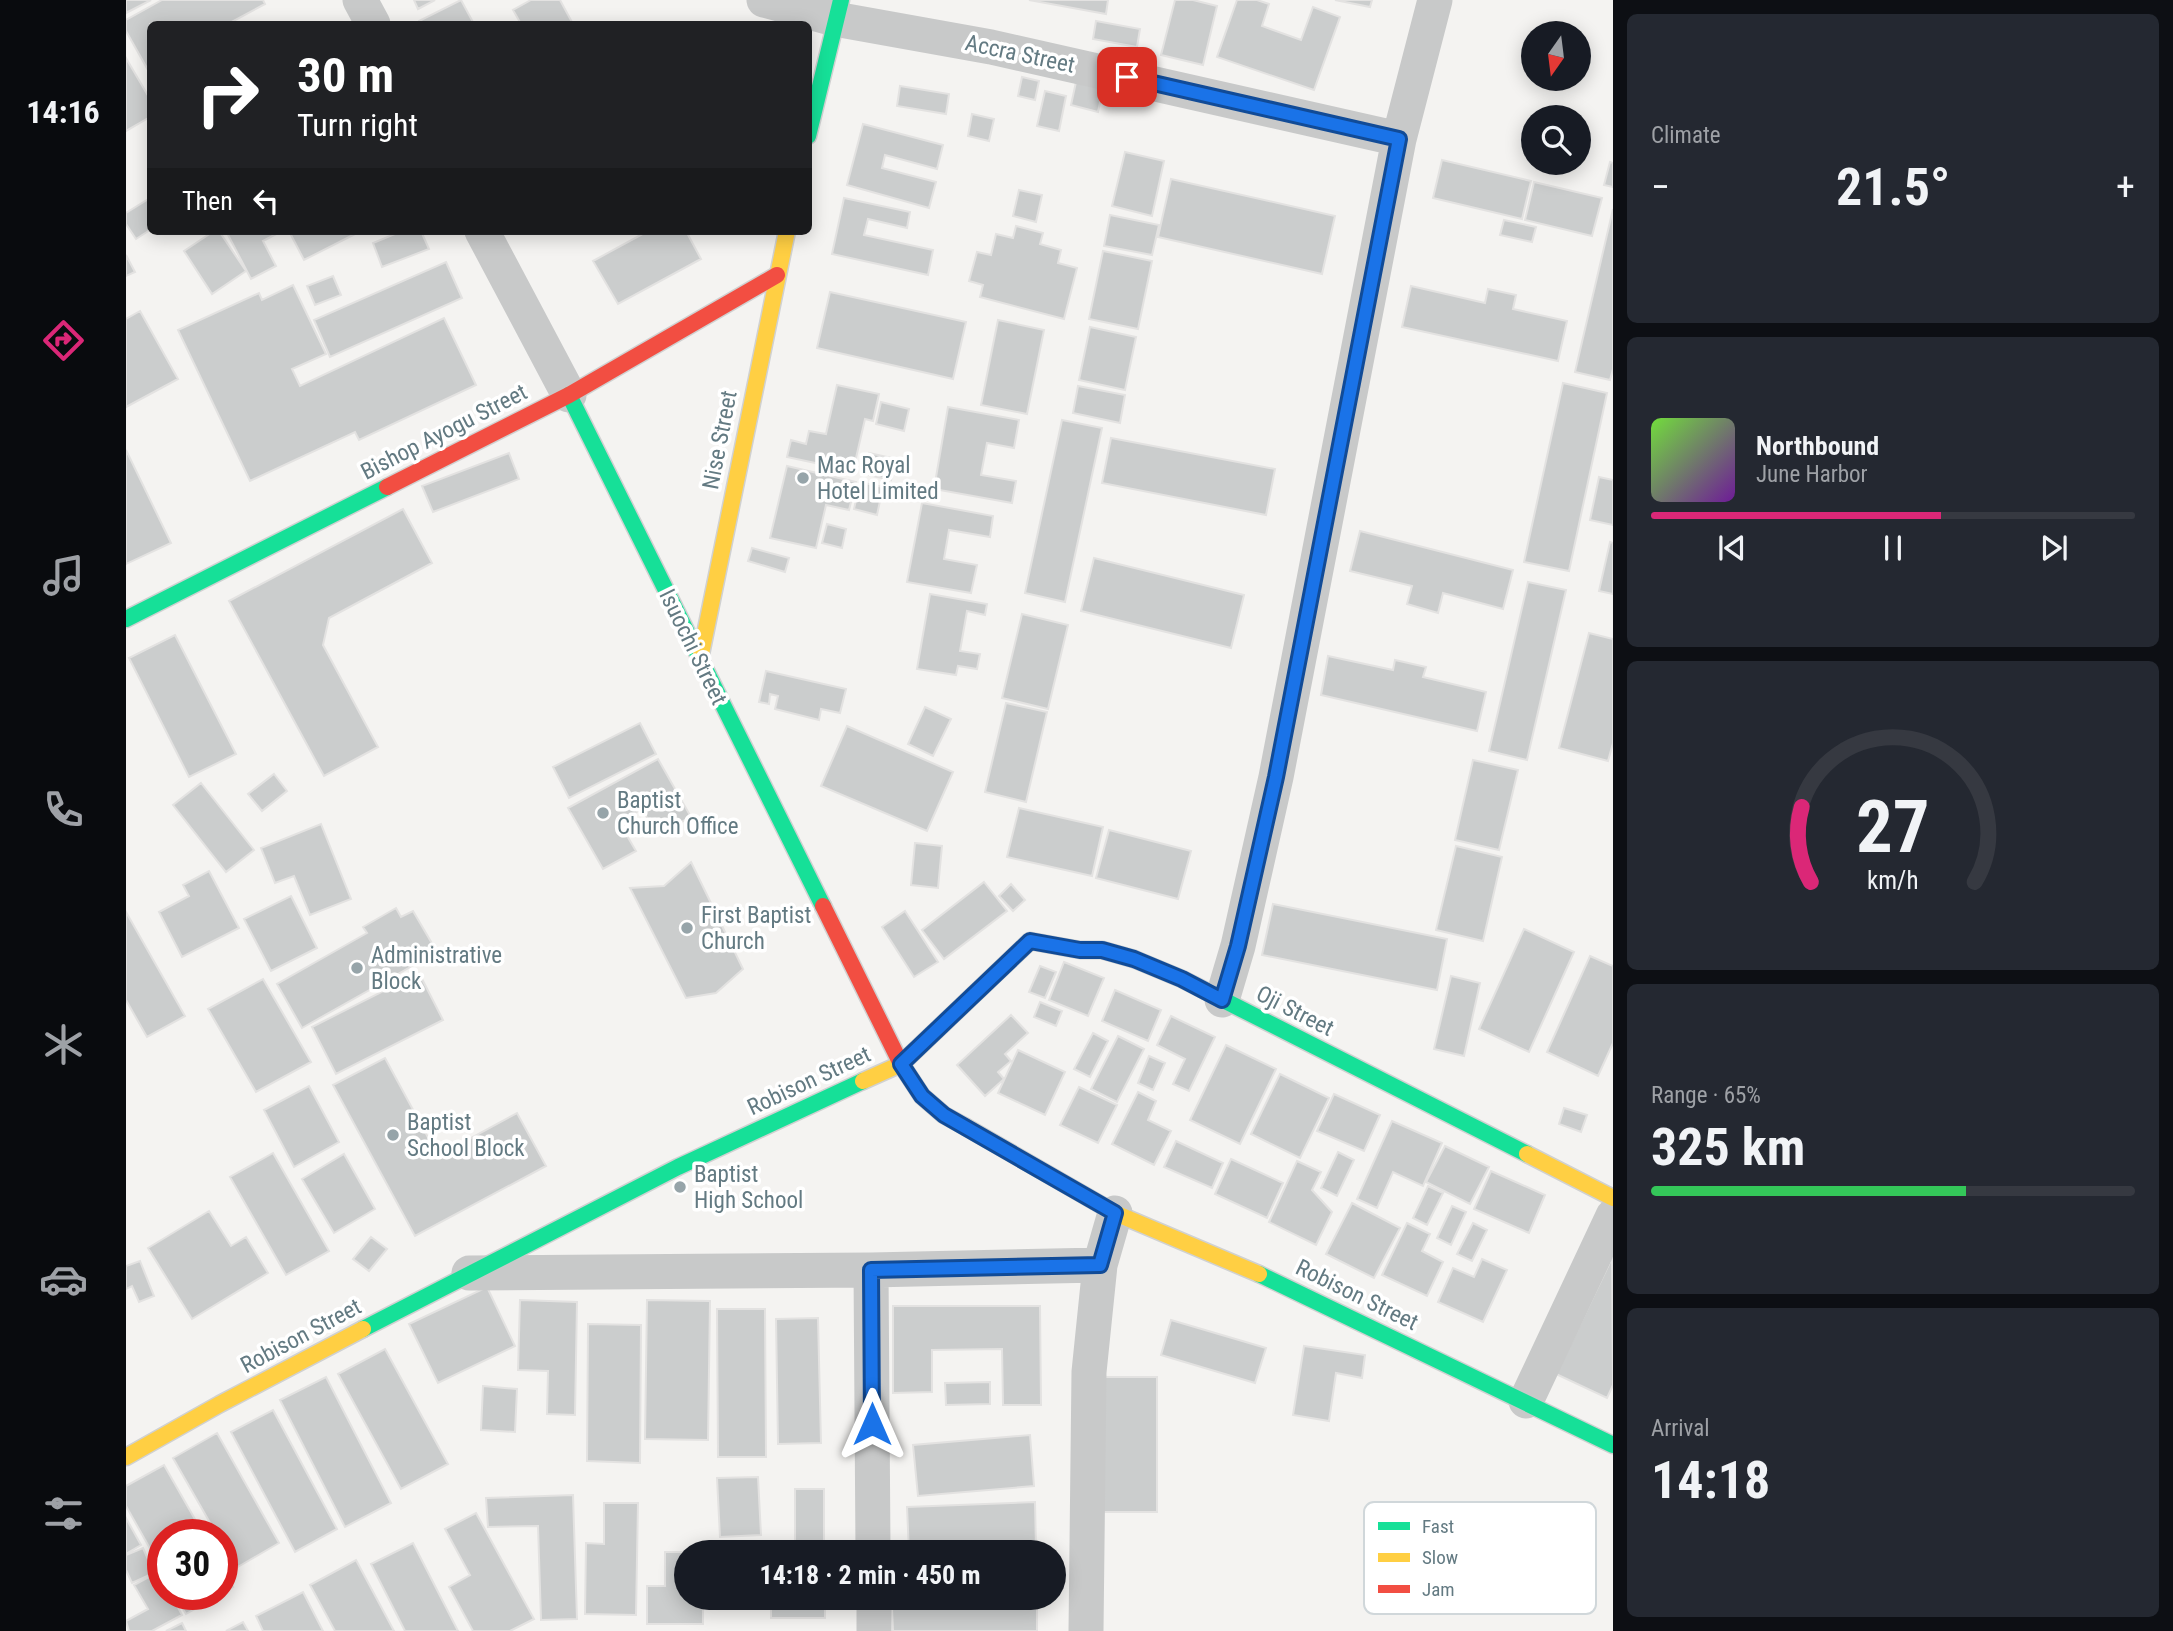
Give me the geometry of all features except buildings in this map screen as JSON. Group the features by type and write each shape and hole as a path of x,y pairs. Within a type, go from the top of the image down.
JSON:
{"main road":[{"path":"812,119 838,9"},
{"name":"Nise Street","path":"699,659 786,235"},
{"name":"Bishop Ayogu Street","path":"126,619 569,395 777,275"},
{"name":"Isuochi Street","path":"569,395 901,1064"},
{"name":"Oji Street","path":"901,1064 1030,941 1080,950 1102,950 1134,959 1182,979 1613,1198"},
{"name":"Robison Street","path":"126,1457 220,1404 678,1167 901,1064 922,1096 944,1115 1115,1213 1277,1282 1613,1445"}],"street":[{"path":"360,0 371,21"},
{"name":"Accra Street","path":"764,0 838,9 991,47 1399,139"},
{"path":"1222,1000 1238,946 1276,777 1399,139 1435,0"},
{"name":"Isuochi Street","path":"484,235 569,395"},
{"path":"1086,1631 1089,1372 1100,1265 1115,1213"},
{"path":"1526,1401 1613,1216"},
{"path":"470,1273 1100,1265"},
{"path":"871,1270 873,1540"},
{"path":"873,1610 874,1631"}],"traffic: fast":[{"path":"812,120 841,0"},
{"path":"569,395 823,906"},
{"path":"126,619 387,487"},
{"path":"1134,959 1182,979 1527,1154"},
{"path":"363,1329 678,1167 863,1081"},
{"path":"1259,1274 1613,1445"}],"traffic: slow":[{"path":"700,659 786,235"},
{"path":"863,1081 901,1064 1030,941 1080,950 1102,950 1134,959"},
{"path":"966,1127 1115,1213 1259,1274"},
{"path":"1527,1154 1613,1198"},
{"path":"126,1457 363,1329"}],"traffic: jam":[{"path":"387,487 569,395 777,275"},
{"path":"823,906 901,1064 922,1096 944,1115 966,1127"}],"place":[{"name":"Mac Royal Hotel Limited","path":"803,478"},
{"name":"Baptist Church Office","path":"603,813"},
{"name":"First Baptist Church","path":"687,928"},
{"name":"Administrative Block","path":"357,968"},
{"name":"Baptist School Block","path":"393,1135"},
{"name":"Baptist High School","path":"680,1187"}],"route":[{"path":"872,1424 871,1270 1100,1265 1115,1213 944,1115 922,1096 901,1064 1030,941 1080,950 1102,950 1134,959 1182,979 1222,1000 1238,946 1276,777 1399,139 1127,77"}]}
